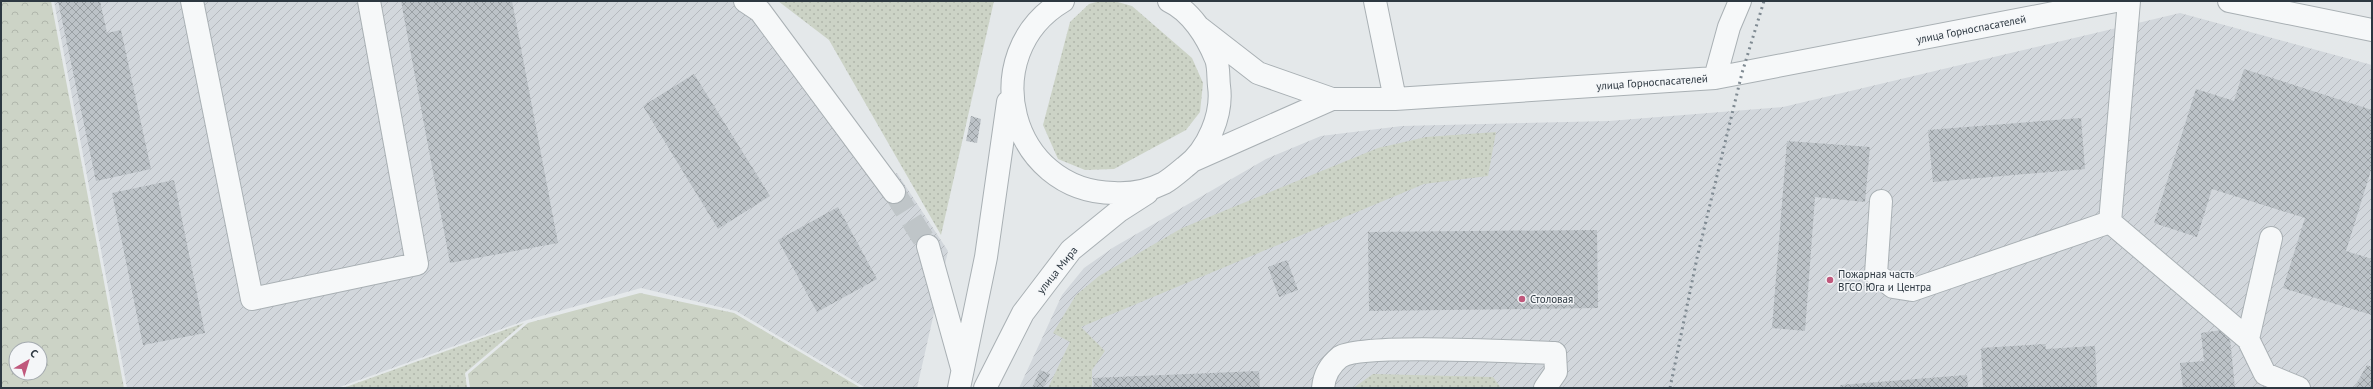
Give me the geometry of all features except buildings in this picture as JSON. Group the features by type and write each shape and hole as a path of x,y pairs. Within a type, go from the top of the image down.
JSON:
{"street":[{"path":"192,1 252,299 417,264 369,1"},
{"path":"745,1 760,11 894,192"},
{"path":"961,380 986,257 1013,67 1026,36 1033,1"},
{"path":"1026,36 1048,10 1063,1"},
{"path":"1375,1 1395,99"},
{"path":"1715,78 1729,27 1740,1"},
{"name":"улица Горноспасателей","path":"1200,28 1258,73 1332,99 1395,99 1715,78 2116,1"},
{"path":"2110,222 2129,1"},
{"path":"2229,1 2372,30"},
{"path":"1172,2 1200,28 1216,60 1220,96 1212,131 1192,161"},
{"path":"1013,67 1012,100 1020,133 1039,161 1066,182 1098,193 1132,194 1164,183 1192,161 1332,99"},
{"name":"улица Мира","path":"985,388 1023,313 1071,250 1118,210 1164,183"},
{"path":"1881,201 1876,274 1893,287 1912,290 2110,222"},
{"path":"2110,222 2248,339 2265,374 2299,388"},
{"path":"2248,339 2271,238"},
{"path":"928,246 961,380"},
{"path":"1323,388 1324,375 1341,357 1374,350 1556,352 1556,372 1545,388"}],"shaded area":[{"path":"54,1 764,1 877,187 897,173 948,251 917,388 866,388 736,311 641,288 527,320 337,388 127,388"},
{"path":"2180,13 2372,65 2372,388 1019,388 1062,295 1084,268 1114,247 1266,159 1321,136 1402,126 1609,121 1783,107"}],"green space":[{"path":"1,1 51,1 124,388 1,388"},
{"path":"778,1 994,1 941,235 829,40"},
{"path":"1100,1 1114,1 1132,6 1192,58 1203,83 1200,112 1186,130 1114,169 1085,170 1058,159 1043,125 1070,22 1089,4"},
{"path":"1496,132 1488,176 1424,184 1081,327 1105,351 1092,370 1092,388 1048,388 1070,342 1053,333 1076,295 1099,276 1182,228 1378,148 1426,137"},
{"path":"640,293 734,313 861,388 470,388 468,374 528,323"},
{"path":"524,323 465,373 467,388 343,388"},
{"path":"1373,374 1493,377 1501,388 1353,388"}],"tunnel":[{"path":"894,192 928,246"}],"railway":[{"path":"1670,388 1697,258 1742,73 1764,1"}],"place":[{"name":"Пожарная часть ВГСО Юга и Центра","path":"1830,280"},
{"name":"Столовая","path":"1522,299"}]}
